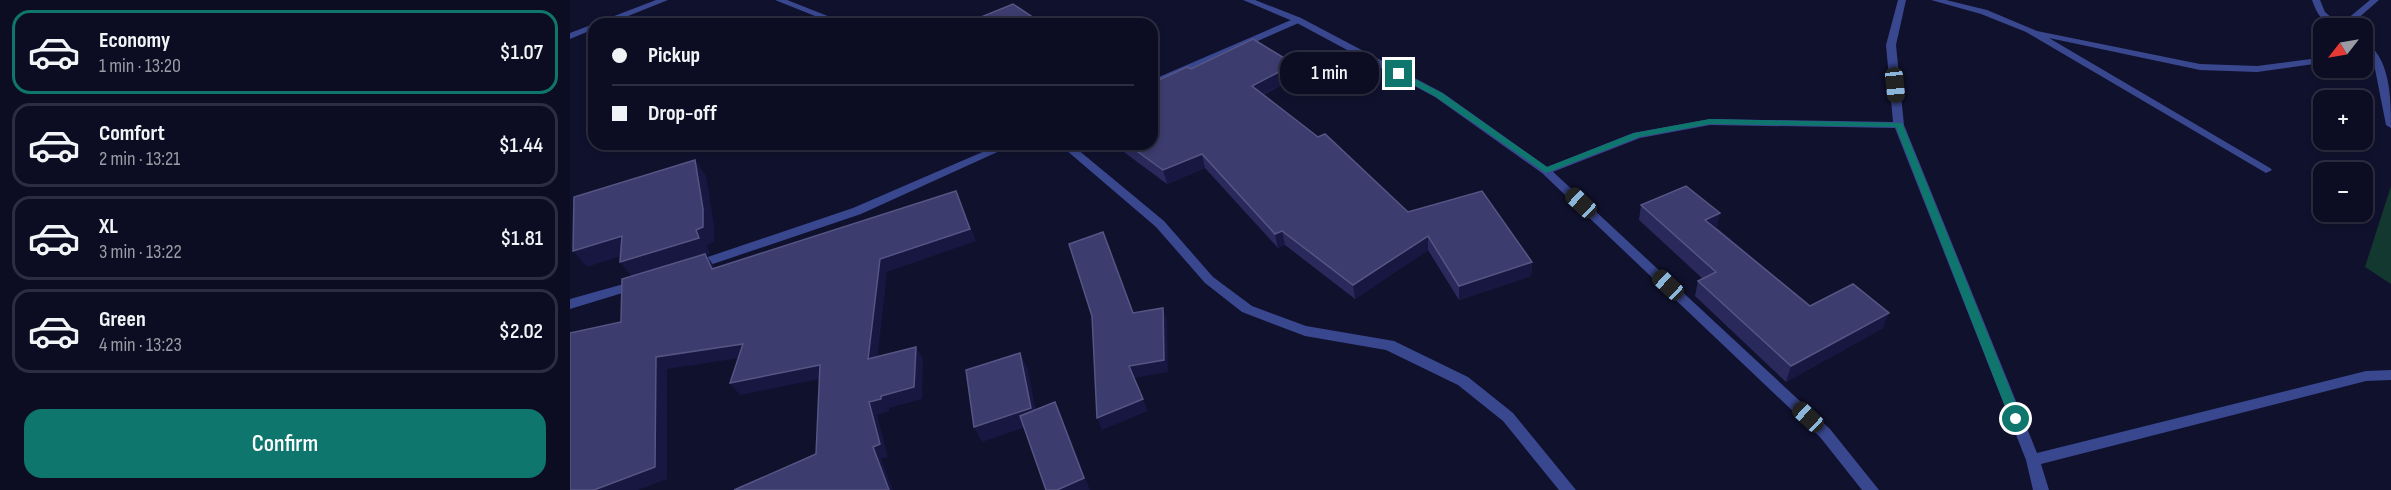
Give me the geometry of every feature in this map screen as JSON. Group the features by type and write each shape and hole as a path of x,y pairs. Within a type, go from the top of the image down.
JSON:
{"street":[{"path":"616,18 664,0"},
{"path":"779,0 827,18"},
{"path":"1247,0 1298,20 1439,95 1546,171 1825,433 1871,490"},
{"path":"1902,0 1892,45 1899,124 2033,460 2041,490"},
{"path":"1935,0 1984,12 2029,30 2266,170"},
{"path":"2316,0 2321,13 2327,18"},
{"path":"2352,18 2374,0"},
{"path":"1158,81 1298,20"},
{"path":"570,36 588,28"},
{"path":"2029,30 2200,67 2257,69 2313,61"},
{"path":"2373,54 2379,64 2391,125"},
{"path":"1546,171 1637,135 1710,122 1899,124"},
{"path":"682,270 856,211 996,150"},
{"path":"1071,150 1160,224 1209,280 1247,309 1305,331 1389,345 1463,381 1508,417 1568,490"},
{"path":"570,304 648,280"},
{"path":"2033,460 2366,376 2391,375"}],"green space":[{"path":"2391,186 2391,284 2365,267"}],"building":[{"path":"1013,4 1034,18 979,18"},
{"path":"1253,39 1294,64 1252,86 1318,137 1325,134 1408,212 1482,191 1532,262 1459,286 1428,236 1353,285 1282,231 1275,234 1202,154 1163,170 1135,150 1158,150 1158,80 1187,67 1191,69"},
{"path":"695,160 703,209 703,227 696,230 699,238 620,262 622,236 573,251 574,197"},
{"path":"1686,186 1720,213 1705,220 1810,306 1853,284 1889,313 1791,366 1698,281 1716,272 1641,205"},
{"path":"956,191 970,229 880,259 868,359 916,347 914,387 881,396 881,399 869,402 880,444 873,447 889,490 734,490 816,454 820,365 730,383 743,344 656,357 655,467 594,490 570,490 570,333 621,322 622,279 705,254 712,269"},
{"path":"1103,232 1133,313 1163,308 1164,360 1129,366 1143,399 1097,418 1092,316 1069,244"},
{"path":"1020,353 1031,408 974,427 966,370"},
{"path":"1055,402 1084,478 1057,490 1046,490 1020,416"}],"route":[{"path":"1399,74 1439,95 1546,171 1637,135 1710,122 1899,124 2016,419"}]}
